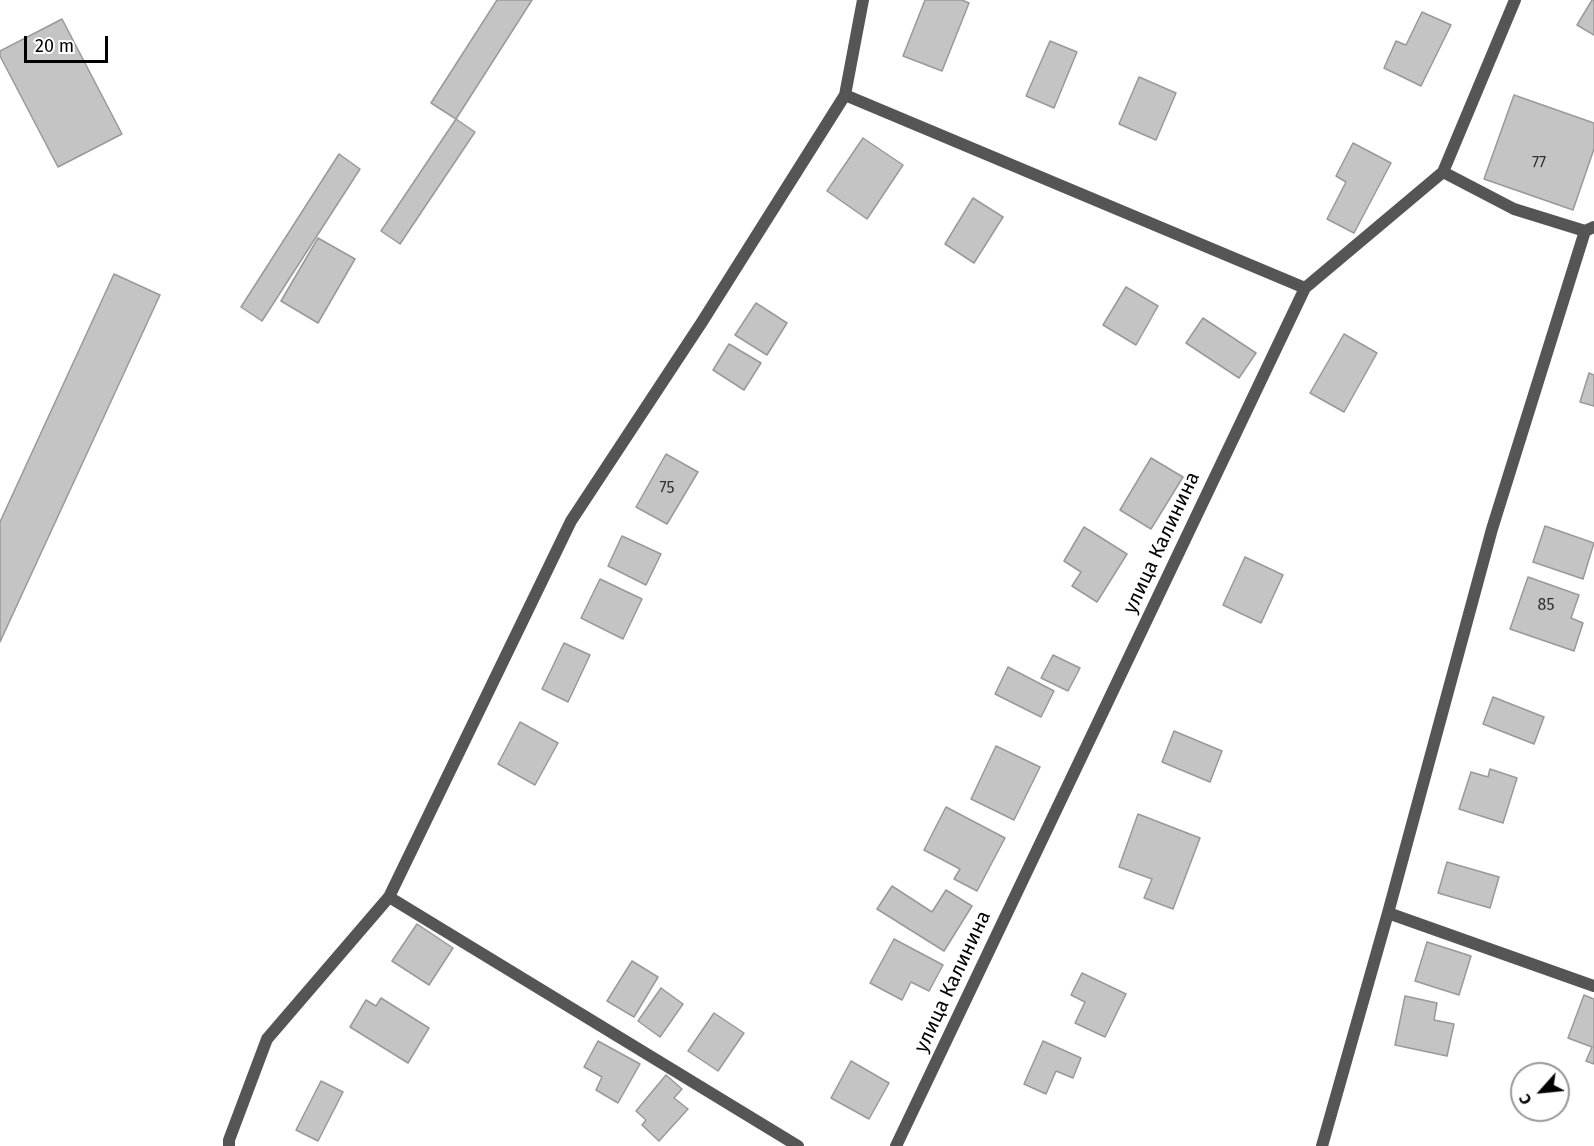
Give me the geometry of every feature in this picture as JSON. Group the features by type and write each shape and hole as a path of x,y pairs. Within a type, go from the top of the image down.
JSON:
{"street":[{"path":"229,1146 229,1140 267,1039 390,897 571,521 702,322 844,95 863,0"},
{"name":"улица Калинина","path":"897,1146 1305,288 1443,172 1515,0"},
{"path":"844,95 1305,288"},
{"path":"1322,1146 1492,530 1589,229 1514,209 1443,172"},
{"path":"390,897 798,1146"},
{"path":"1388,913 1594,986"}],"building":[{"path":"497,0 532,0 456,119 431,103"},
{"path":"925,0 962,0 969,3 942,71 903,56"},
{"path":"1594,0 1594,35 1577,25"},
{"path":"1422,12 1451,25 1421,86 1384,68 1396,41 1406,45"},
{"path":"62,19 122,134 58,167 0,56 0,51"},
{"path":"1050,41 1077,52 1054,108 1026,96"},
{"path":"1139,77 1176,93 1156,140 1119,124"},
{"path":"1514,95 1594,123 1594,149 1573,210 1484,179"},
{"path":"456,119 475,132 400,244 381,231"},
{"path":"863,138 903,165 867,219 827,191"},
{"path":"1353,143 1391,163 1354,233 1327,219 1346,182 1336,176"},
{"path":"339,154 360,169 262,321 241,307"},
{"path":"973,198 1003,217 974,263 945,244"},
{"path":"318,238 355,259 318,323 281,301"},
{"path":"114,274 160,295 0,642 0,522"},
{"path":"1126,287 1158,306 1136,345 1103,325"},
{"path":"756,303 787,323 767,355 735,335"},
{"path":"1203,318 1256,353 1239,378 1186,343"},
{"path":"1344,334 1377,353 1344,412 1310,393"},
{"path":"729,344 761,363 744,390 713,370"},
{"path":"1589,373 1594,375 1594,406 1580,402"},
{"path":"666,454 698,472 667,524 636,507"},
{"path":"1151,458 1183,477 1151,529 1120,510"},
{"path":"1545,526 1594,543 1583,579 1533,562"},
{"path":"1084,527 1127,554 1097,602 1072,586 1081,572 1064,561"},
{"path":"622,536 661,554 646,585 608,566"},
{"path":"1245,557 1283,575 1261,623 1223,605"},
{"path":"1528,577 1579,595 1571,618 1583,623 1574,651 1510,629"},
{"path":"600,579 642,599 623,639 581,618"},
{"path":"564,643 590,655 568,702 542,689"},
{"path":"1053,655 1080,668 1068,691 1041,678"},
{"path":"1008,667 1054,691 1041,717 995,694"},
{"path":"1493,697 1544,717 1534,744 1483,724"},
{"path":"520,722 558,743 535,785 498,764"},
{"path":"1174,731 1222,751 1210,782 1162,762"},
{"path":"996,746 1040,767 1014,820 971,799"},
{"path":"1490,769 1517,778 1503,823 1459,809 1471,772 1488,777"},
{"path":"946,807 1005,838 977,891 954,879 960,869 924,850"},
{"path":"1138,814 1200,838 1173,909 1144,898 1152,879 1119,867"},
{"path":"1447,862 1499,877 1490,908 1438,893"},
{"path":"892,886 932,912 946,890 972,906 944,951 877,909"},
{"path":"417,924 453,948 429,985 392,961"},
{"path":"894,939 943,965 929,991 911,982 902,1000 870,983"},
{"path":"1427,942 1471,956 1459,995 1415,981"},
{"path":"632,961 658,977 634,1017 607,1001"},
{"path":"1082,973 1126,994 1105,1037 1075,1023 1085,1002 1071,995"},
{"path":"661,988 683,1004 660,1037 638,1021"},
{"path":"1584,995 1594,999 1594,1064 1586,1061 1592,1047 1568,1038"},
{"path":"1405,996 1437,1003 1434,1020 1454,1024 1447,1056 1395,1045"},
{"path":"381,998 429,1028 408,1063 350,1027 366,1000 376,1006"},
{"path":"714,1013 744,1033 718,1071 688,1051"},
{"path":"598,1041 640,1064 618,1103 596,1090 602,1077 584,1067"},
{"path":"1043,1041 1081,1058 1073,1078 1056,1071 1046,1094 1024,1084"},
{"path":"851,1061 889,1083 869,1119 831,1098"},
{"path":"666,1075 682,1089 674,1098 688,1109 659,1141 642,1125 646,1120 636,1111"},
{"path":"321,1081 343,1092 318,1141 296,1130"}]}
